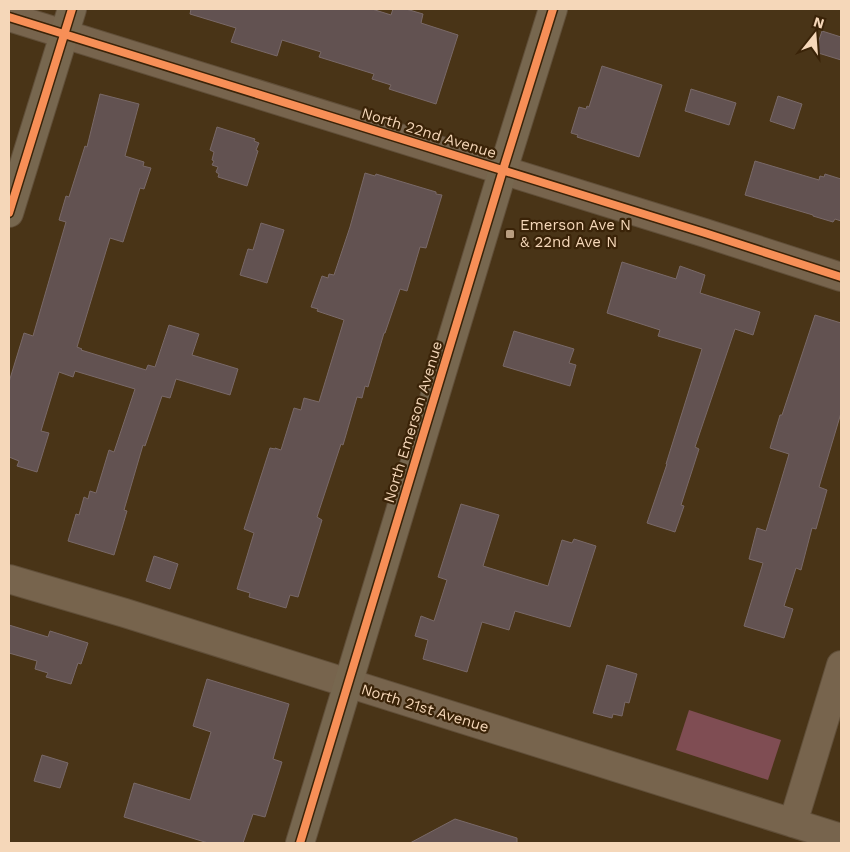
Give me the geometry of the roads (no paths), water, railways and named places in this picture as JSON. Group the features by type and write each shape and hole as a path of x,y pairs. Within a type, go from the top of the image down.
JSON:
{"street":[{"path":"9,213 72,9"},
{"name":"North Emerson Avenue","path":"300,843 553,9"},
{"name":"North 22nd Avenue","path":"9,17 841,277"},
{"name":"North 21st Avenue","path":"9,578 841,838"},
{"path":"792,823 841,665"}],"place":[{"name":"Emerson Ave N & 22nd Ave N","path":"510,234"}]}
